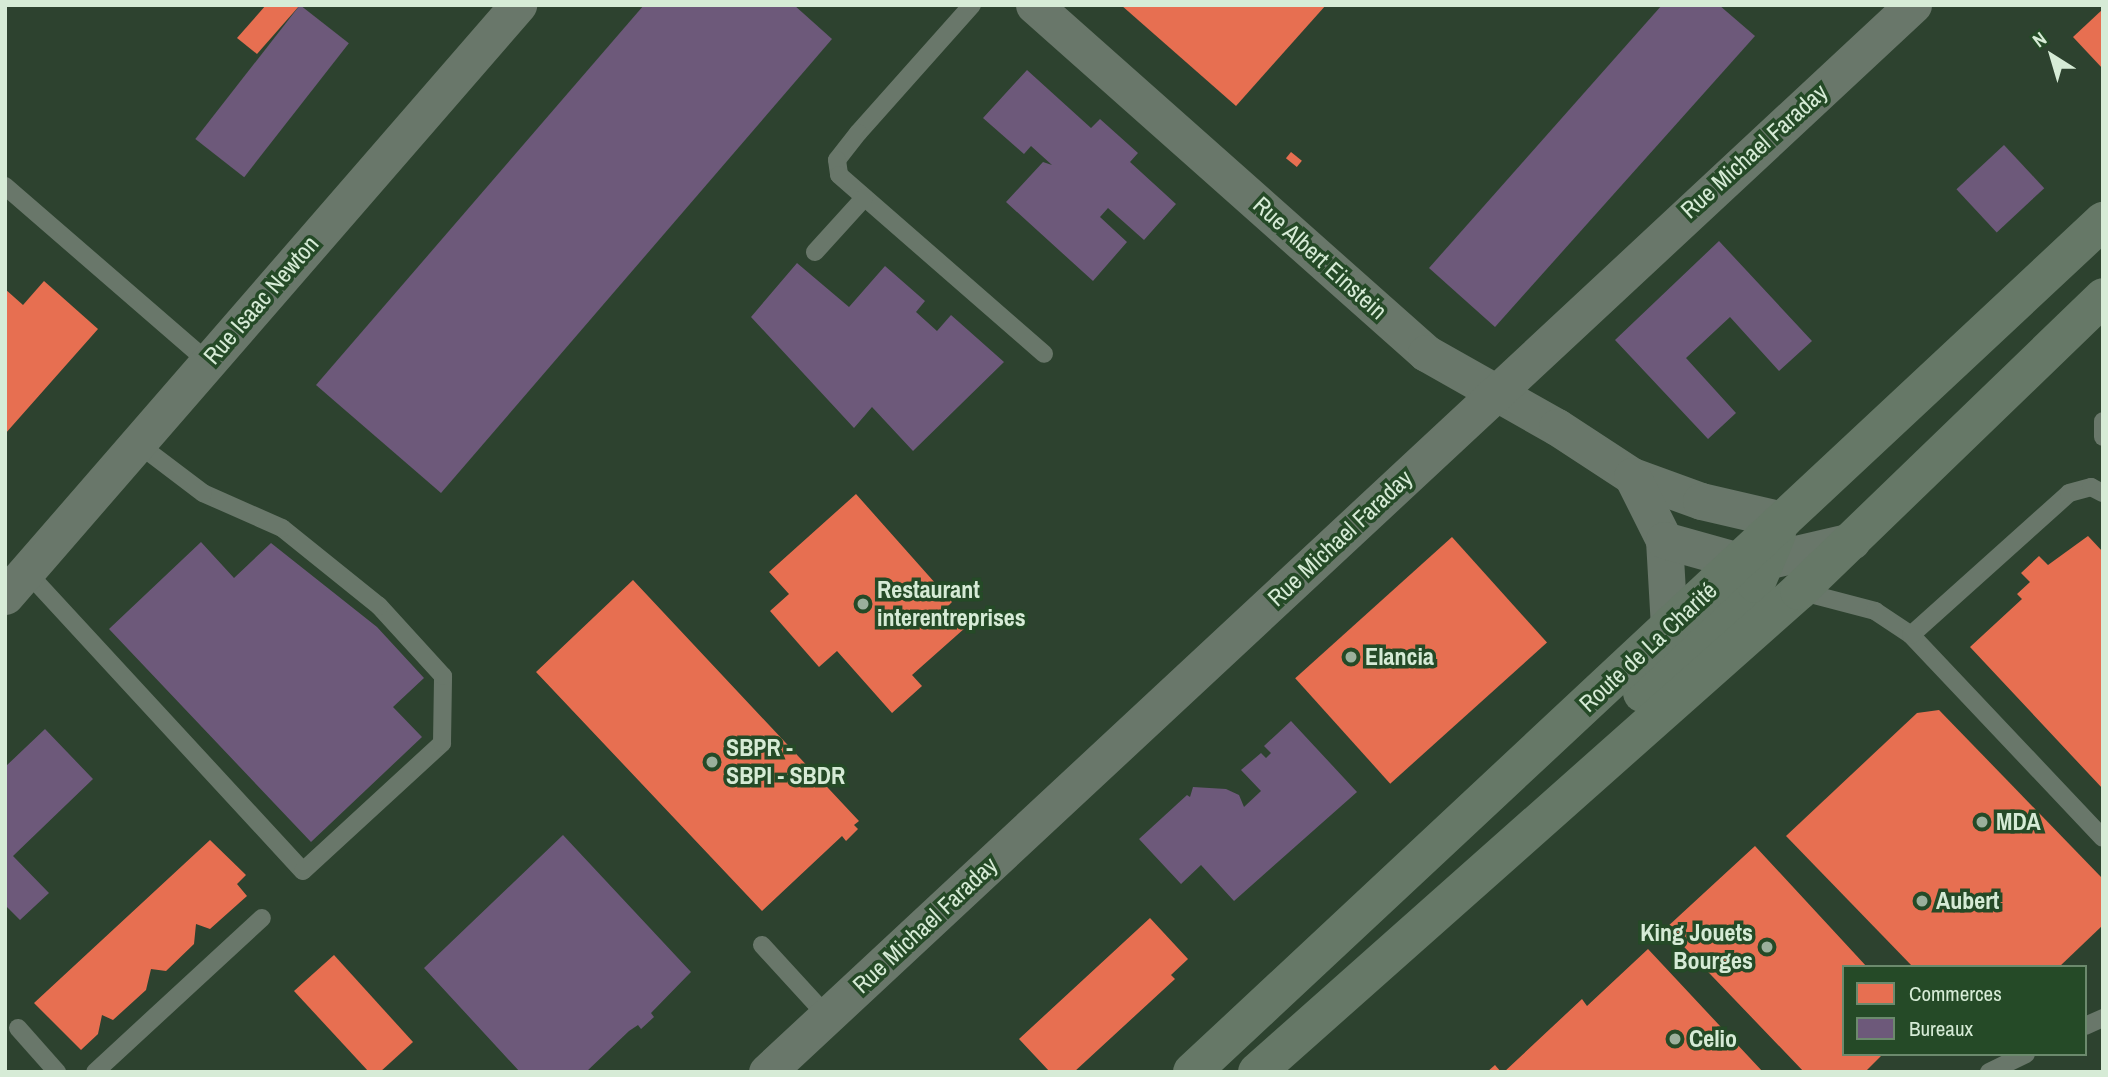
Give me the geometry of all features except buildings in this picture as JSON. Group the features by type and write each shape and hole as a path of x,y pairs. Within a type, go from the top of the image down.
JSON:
{"main road":[{"path":"1380,962 1382,940 1756,584 1752,561 1783,520 2103,221"},
{"path":"1257,1072 1799,591 2103,297"},
{"name":"Route de La Charité","path":"1192,1072 1669,627 1752,561"}],"street":[{"name":"Rue Isaac Newton","path":"16,584 517,5"},
{"name":"Rue Albert Einstein","path":"1034,5 1426,353 1496,395 1557,427 1632,475 1701,501 1783,520"},
{"name":"Rue Michael Faraday","path":"767,1072 1496,395 1579,311 1913,5"},
{"path":"1632,475 1664,540 1669,627"},
{"path":"1664,540 1752,561 1852,541"}],"lane":[{"path":"972,5 837,160 839,176 1044,354"},
{"path":"5,186 208,362"},
{"path":"815,252 864,198"},
{"path":"2103,421 2103,437"},
{"path":"16,584 303,870 442,743 443,676 379,606 282,528 203,493 137,443"},
{"path":"1911,635 2069,493 2091,487 2103,493"},
{"path":"1799,591 1875,611 1911,635 2103,838"},
{"path":"95,1072 262,918"},
{"path":"762,945 827,1016"},
{"path":"2087,1025 2103,1018"},
{"path":"18,1028 57,1072"},
{"path":"1989,1072 2022,1056"}],"place":[{"name":"Restaurant interentreprises","path":"863,604"},
{"name":"Elancia","path":"1351,657"},
{"name":"SBPR - SBPI - SBDR","path":"712,762"},
{"name":"MDA","path":"1982,822"},
{"name":"Aubert","path":"1922,901"},
{"name":"King Jouets Bourges","path":"1767,947"},
{"name":"Celio","path":"1675,1039"}]}
